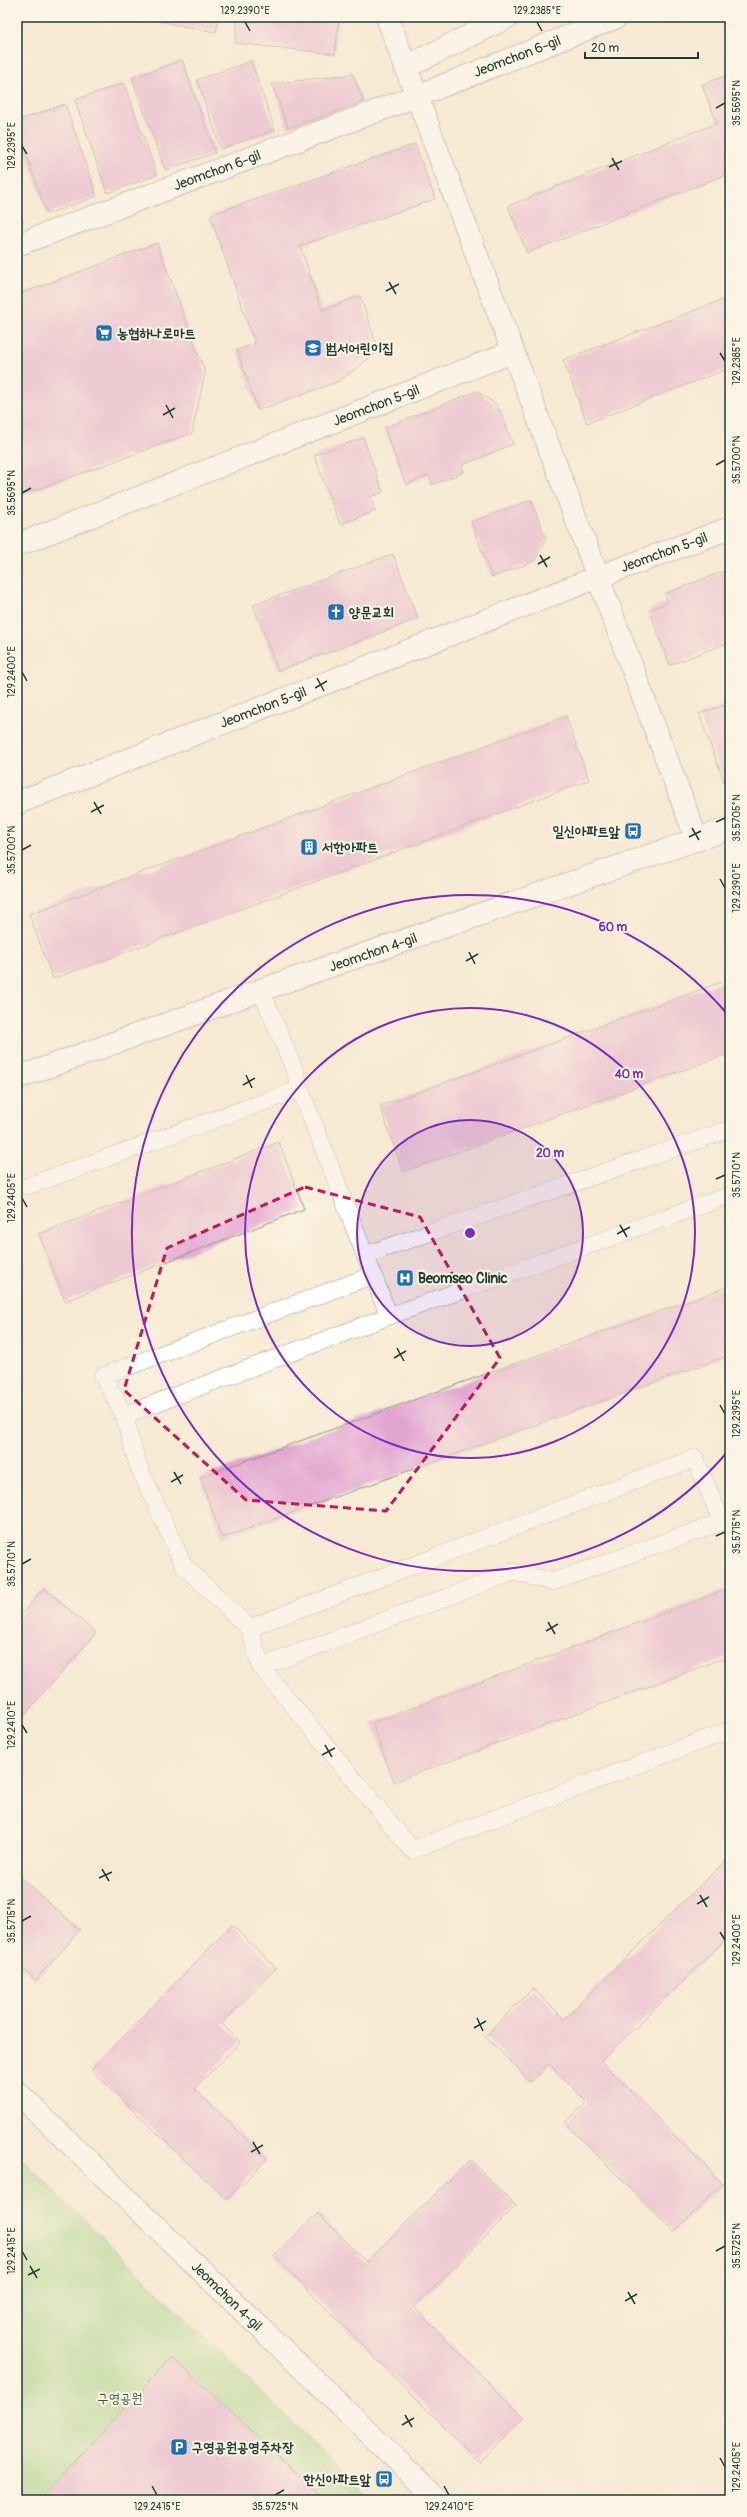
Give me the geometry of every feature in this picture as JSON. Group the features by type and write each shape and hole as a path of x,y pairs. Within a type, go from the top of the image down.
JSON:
{"street":[{"path":"387,17 697,840"},
{"path":"406,67 508,17"},
{"name":"Jeomchon 6-gil","path":"17,245 417,96 617,17"},
{"name":"Jeomchon 5-gil","path":"17,546 512,352"},
{"name":"Jeomchon 5-gil","path":"17,803 598,577 730,528"},
{"name":"Jeomchon 4-gil","path":"18,1075 730,828"},
{"name":"Jeomchon 4-gil","path":"17,2092 438,2500"}],"lane":[{"path":"261,990 295,1071 300,1089 389,1316"},
{"path":"28,1186 300,1089"},
{"path":"365,1255 730,1129"},
{"path":"124,1415 389,1316 730,1195"},
{"path":"373,1275 103,1376 124,1415 138,1465 184,1566 249,1628 261,1667 412,1850 730,1730"},
{"path":"249,1628 695,1458 722,1522 552,1582 514,1572 261,1667"}],"highlighted area":[{"path":"305,1187 420,1217 500,1358 386,1511 246,1500 124,1390 167,1248"}],"green space":[{"name":"구영공원","path":"17,2154 371,2500 17,2500"}],"building":[{"path":"152,17 219,17 216,32 152,20"},
{"path":"238,17 308,17 339,20 335,54 235,43"},
{"path":"182,60 215,153 165,170 132,78"},
{"path":"251,61 275,130 221,149 197,80"},
{"path":"353,74 363,102 288,128 272,84"},
{"path":"730,74 730,173 527,253 508,206 717,123 702,85"},
{"path":"124,83 157,175 107,193 75,100"},
{"path":"65,104 97,196 47,214 17,129 17,121"},
{"path":"415,144 435,199 300,246 322,310 360,296 379,351 339,381 258,410 237,350 255,344 210,215"},
{"path":"17,207 23,222 17,224"},
{"name":"농협하나로마트","path":"157,243 205,372 192,433 17,497 17,295"},
{"path":"730,297 730,368 587,423 563,360"},
{"path":"477,391 498,406 513,444 462,465 464,472 432,485 429,475 406,485 384,428"},
{"path":"363,438 383,492 370,497 375,511 340,524 314,455"},
{"path":"531,500 546,539 535,561 492,577 471,522"},
{"name":"양문교회","path":"393,554 418,619 278,671 253,605"},
{"path":"730,569 730,642 670,665 649,610 668,602 665,594"},
{"path":"730,703 730,795 729,795 699,714"},
{"name":"서한아파트","path":"566,716 589,780 53,979 29,914"},
{"path":"730,979 730,1053 403,1172 380,1106"},
{"path":"279,1142 304,1209 65,1301 39,1234"},
{"path":"730,1286 730,1355 222,1538 200,1477"},
{"path":"44,1588 96,1633 17,1723 17,1620"},
{"path":"730,1588 730,1656 394,1782 372,1723"},
{"path":"730,1856 730,1935 601,2061 723,2184 674,2232 565,2123 587,2102 549,2064 531,2082 485,2036 533,1988 564,2019"},
{"path":"17,1875 80,1930 36,1980 17,1964"},
{"path":"232,1925 276,1968 222,2024 240,2042 194,2089 267,2159 227,2200 91,2070"},
{"path":"470,2160 516,2206 414,2307 524,2418 479,2462 274,2256 318,2213 366,2262"},
{"name":"구영공원공영주차장","path":"172,2357 326,2500 39,2500"}],"place":[{"name":"농협하나로마트","path":"104,333"},
{"name":"범서어린이집","path":"313,348"},
{"name":"양문교회","path":"336,612"},
{"name":"일신아파트앞","path":"633,831"},
{"name":"서한아파트","path":"309,847"},
{"name":"Beomseo Clinic","path":"405,1278"},
{"name":"구영공원공영주차장","path":"179,2447"},
{"name":"한신아파트앞","path":"384,2479"}]}
